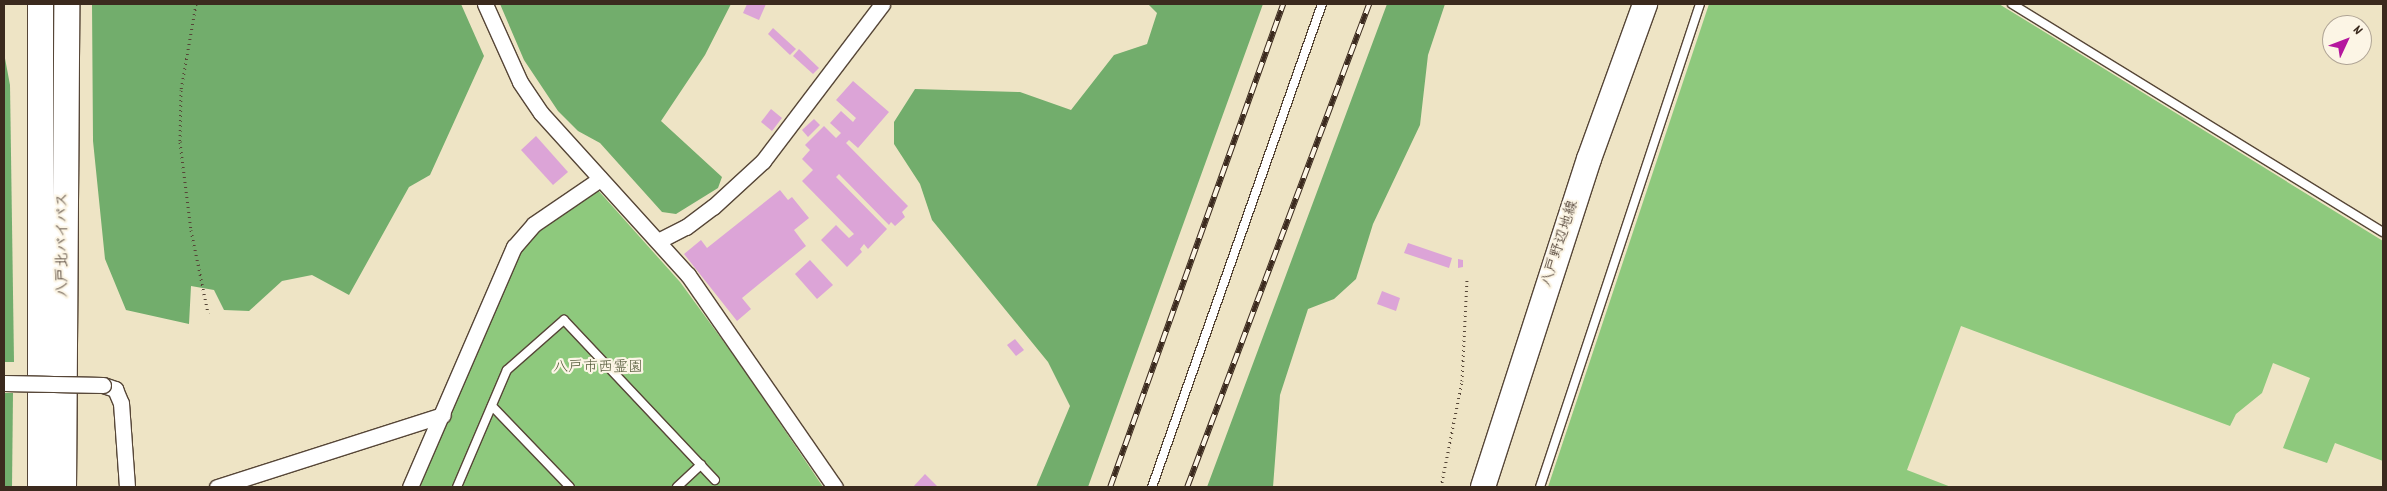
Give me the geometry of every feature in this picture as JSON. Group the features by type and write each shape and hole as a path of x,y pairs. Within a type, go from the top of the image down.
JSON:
{"highway":[{"name":"八戸北バイパス","path":"40,4 40,487"},
{"name":"八戸北バイパス","path":"63,487 66,4"}],"main road":[{"name":"八戸野辺地線","path":"1483,487 1589,159 1646,4"}],"street":[{"path":"485,4 520,82 541,113 688,275 835,487"},
{"path":"658,241 686,227 713,207 763,161 882,4"},
{"path":"410,487 443,415 514,247 534,224 600,179"},
{"path":"4,383 103,385 115,388 121,403 127,487"},
{"path":"217,487 443,415"}],"lane":[{"path":"1152,487 1322,4"},
{"path":"1540,487 1700,4"},
{"path":"2012,4 2383,232"},
{"path":"457,487 507,370 564,320 715,480"},
{"path":"492,406 570,487"},
{"path":"677,487 701,465"}],"path":[{"path":"196,4 181,90 180,142 191,230 208,313"},
{"path":"1442,487 1462,381 1467,280"}],"green space":[{"path":"92,4 461,4 484,56 430,175 409,187 349,295 312,275 282,281 249,311 224,310 214,290 191,286 189,324 126,310 105,259 93,141"},
{"path":"500,4 731,4 705,55 661,121 722,177 718,188 676,214 662,212 600,143 578,131 558,111 524,60"},
{"path":"1148,4 1263,4 1088,487 1036,487 1070,406 1048,362 932,220 920,184 894,144 894,122 915,89 1020,92 1071,110 1114,55 1147,44 1157,13"},
{"path":"1387,4 1445,4 1428,55 1420,125 1373,224 1356,279 1334,299 1308,309 1280,395 1273,487 1207,487"},
{"path":"1709,4 1999,4 2383,241 2383,461 2335,443 2327,463 2283,448 2310,378 2273,363 2262,393 2236,414 2230,426 1961,326 1907,470 1951,487 1548,487"},
{"path":"4,53 10,85 14,362 4,362"},
{"name":"八戸市西霊園","path":"597,189 680,282 740,364 823,487 416,487 455,403 521,245 529,234"},
{"path":"4,393 13,393 12,487 4,487"}],"building":[{"path":"747,4 766,4 759,20 743,13"},
{"path":"773,28 796,49 790,55 768,34"},
{"path":"799,49 819,68 813,74 793,56"},
{"path":"853,81 889,112 858,148 849,140 846,143 908,206 902,212 905,217 895,226 891,222 889,225 839,174 836,177 887,229 868,249 864,244 860,249 862,252 847,267 821,240 836,225 849,238 854,234 802,181 813,170 802,159 810,150 805,145 824,126 836,138 841,133 830,123 841,111 853,122 856,118 836,100"},
{"path":"771,109 782,118 772,131 761,122"},
{"path":"814,119 820,125 808,137 802,130"},
{"path":"536,136 568,172 553,185 521,150"},
{"path":"780,190 788,200 792,197 809,218 794,230 806,246 742,298 751,309 737,321 684,254 701,240 707,248"},
{"path":"1408,243 1452,258 1449,268 1404,253"},
{"path":"1458,259 1463,260 1463,267 1458,268"},
{"path":"810,260 833,285 817,299 795,274"},
{"path":"1382,291 1400,298 1396,311 1377,304"},
{"path":"1015,339 1024,350 1016,356 1007,345"},
{"path":"925,474 938,487 913,487"}],"railway":[{"path":"1110,487 1283,4"},
{"path":"1187,487 1369,4"}]}
